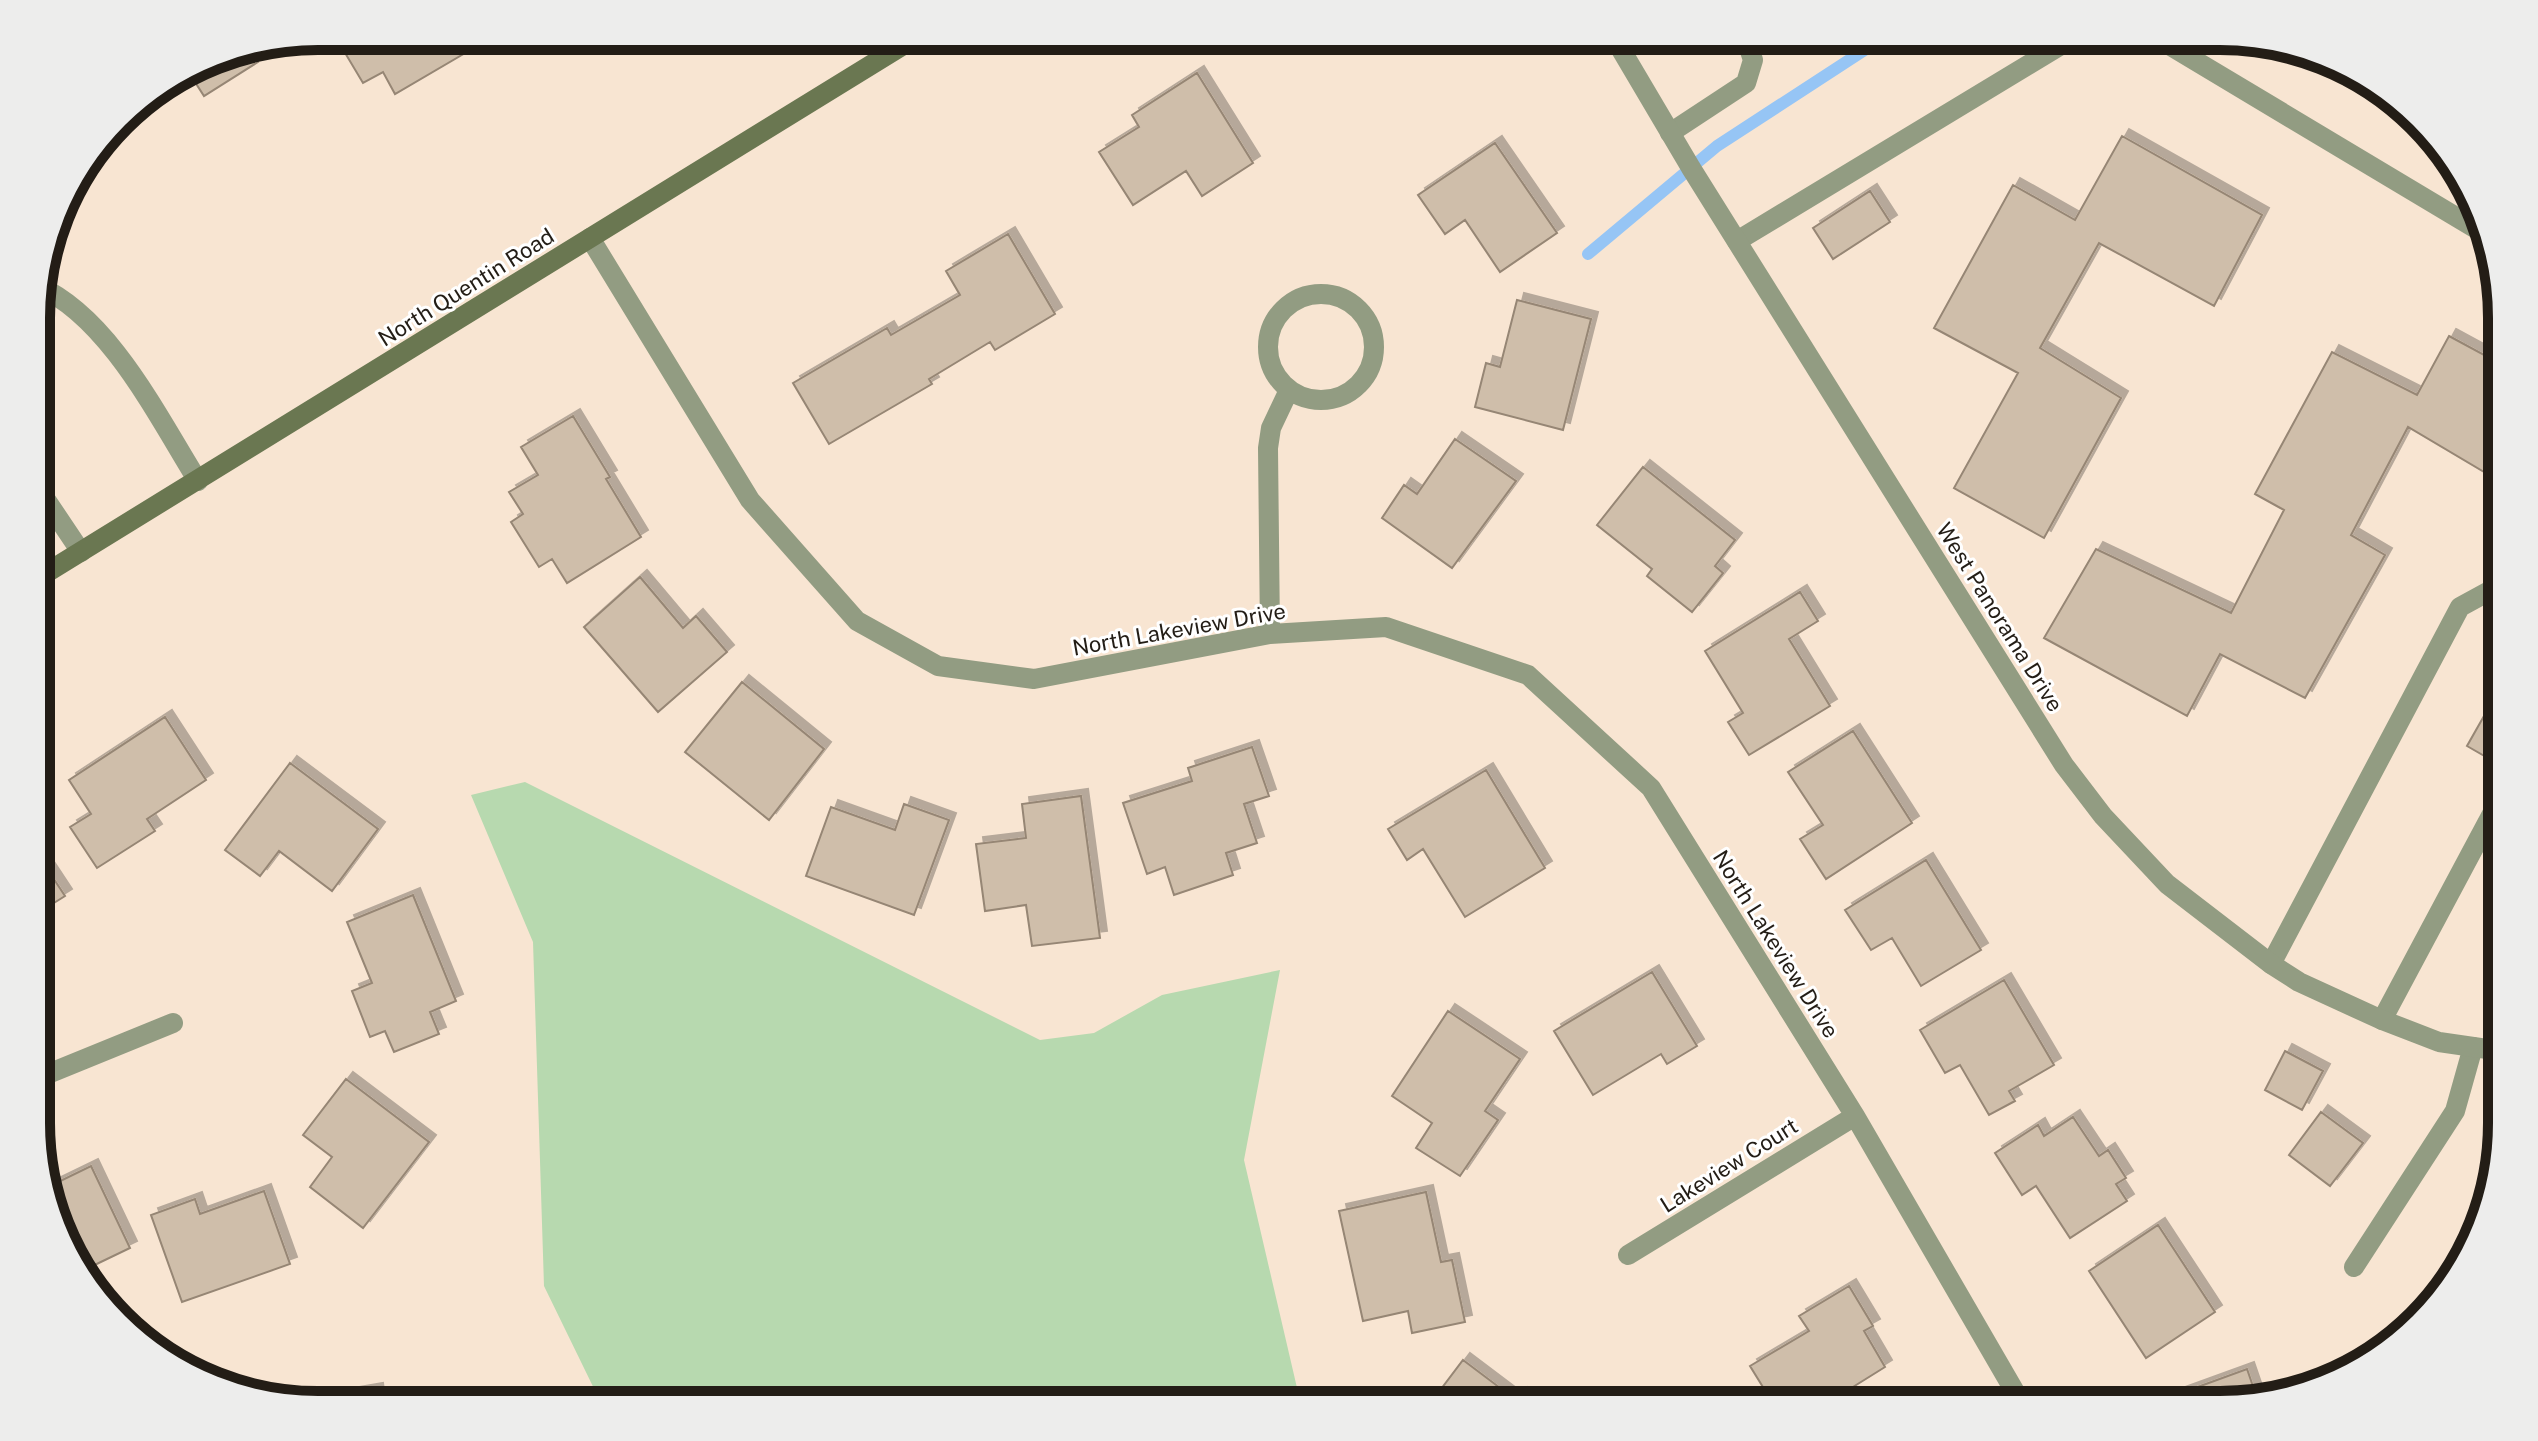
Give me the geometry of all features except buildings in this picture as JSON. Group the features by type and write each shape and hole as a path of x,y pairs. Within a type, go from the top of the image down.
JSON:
{"main road":[{"name":"North Quentin Road","path":"50,571 895,50"}],"street":[{"name":"West Panorama Drive","path":"1621,50 2064,765 2103,816 2167,884 2299,982 2439,1042 2487,1049"},
{"path":"1670,133 1746,83 1753,60 1750,50"},
{"path":"1737,241 2053,50"},
{"path":"2177,50 2471,226"},
{"name":"North Lakeview Drive","path":"590,238 750,500 857,621 938,666 1034,679 1270,634 1386,627 1528,675 1651,788 1855,1116 2014,1390"},
{"path":"52,291 107,340 198,481"},
{"path":"1312,294 1330,294 1346,300 1361,311 1371,325 1375,343 1374,360 1367,376 1355,389 1340,398 1322,401 1305,398 1289,390 1277,377 1270,361 1268,343 1272,326 1282,311 1296,300 1312,294"},
{"path":"1270,634 1268,448 1271,428 1289,390"},
{"path":"50,506 81,552"},
{"path":"2271,964 2460,607 2487,592"},
{"path":"2382,1020 2487,823"},
{"path":"50,1073 173,1023"},
{"path":"2354,1267 2455,1111 2473,1047"},
{"name":"Lakeview Court","path":"1628,1255 1855,1116"}],"green space":[{"path":"525,782 1040,1040 1094,1033 1162,995 1280,970 1244,1160 1298,1390 595,1391 544,1286 533,942 471,795"}],"waterway":[{"path":"1588,254 1717,146 1864,50"}]}
